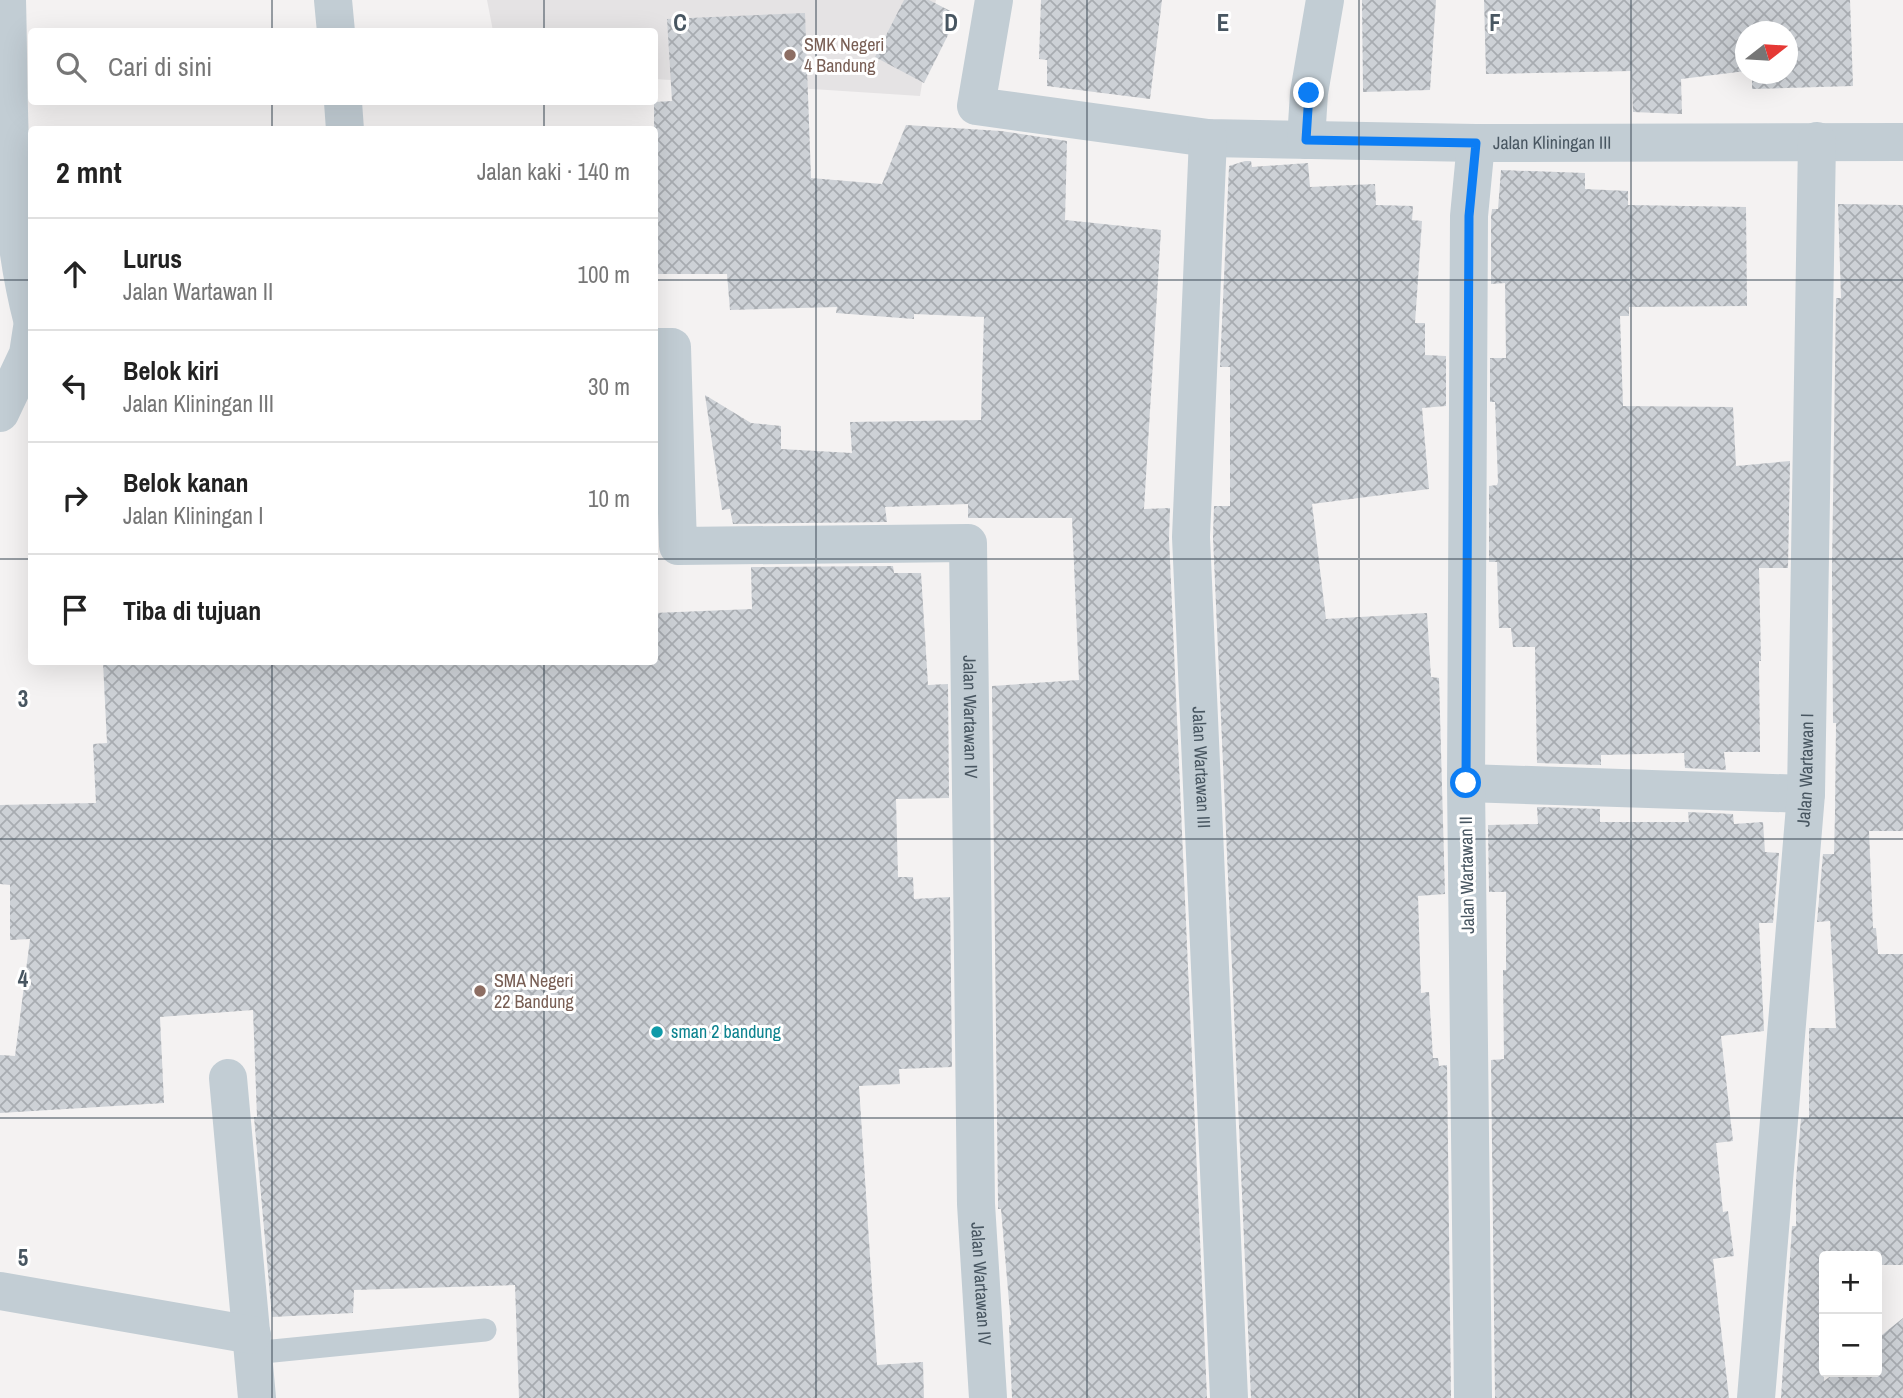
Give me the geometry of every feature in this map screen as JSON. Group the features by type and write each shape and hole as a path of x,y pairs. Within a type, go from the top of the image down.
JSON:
{"street":[{"path":"0,412 28,354 11,194 8,0"},
{"path":"333,0 336,28"},
{"name":"Jalan Kliningan III","path":"994,0 976,106 1208,138 1476,143 1817,141 1902,134"},
{"path":"1306,140 1309,93 1325,0"},
{"path":"343,105 345,126"},
{"name":"Jalan Wartawan III","path":"1208,138 1191,537 1229,1398"},
{"name":"Jalan Wartawan I","path":"1756,1398 1806,794 1817,141"},
{"name":"Jalan Wartawan II","path":"1473,1398 1466,783 1469,216 1476,143"},
{"name":"Jalan Wartawan IV","path":"658,347 672,347 678,546 968,543 976,1204 988,1398"},
{"path":"1466,783 1806,794"},
{"path":"228,1078 257,1398"},
{"path":"0,1291 253,1344"}],"lane":[{"path":"253,1344 485,1331"}],"shaded area":[{"name":"SMK Negeri 4 Bandung","path":"487,0 936,0 920,96 658,79 658,28 492,28"}],"building":[{"path":"904,0 929,0 958,15 924,83 875,57"},
{"path":"1041,0 1162,0 1150,99 1047,86 1047,60 1039,59"},
{"path":"1362,0 1436,0 1430,90 1363,92"},
{"path":"1484,0 1850,0 1853,86 1752,89 1752,84 1798,84 1798,21 1735,21 1735,72 1681,79 1682,114 1633,112 1631,71 1486,74"},
{"path":"805,13 811,178 882,184 906,125 1001,131 1067,141 1065,220 1161,230 1144,509 1170,508 1169,538 1207,1398 1012,1398 1011,1325 1001,1209 998,1209 992,686 1079,680 1072,518 968,518 968,504 885,507 887,522 733,524 730,509 722,510 705,395 751,423 781,426 781,449 852,453 850,422 981,420 984,317 914,314 914,319 836,313 837,307 730,310 727,274 658,274 658,126 654,126 654,105 658,105 658,102 672,101 667,19"},
{"path":"1251,161 1252,167 1308,163 1310,187 1375,184 1376,205 1413,206 1412,220 1422,221 1415,323 1425,323 1425,355 1446,356 1446,406 1422,408 1429,489 1312,504 1326,619 1427,613 1431,677 1439,678 1445,894 1418,896 1421,993 1429,992 1433,1058 1438,1058 1439,1066 1447,1065 1451,1398 1251,1398 1213,537 1214,506 1230,506 1230,367 1220,367 1229,166"},
{"path":"1501,170 1585,173 1585,189 1628,191 1628,205 1746,207 1747,306 1629,307 1629,316 1620,316 1623,406 1733,407 1736,466 1790,461 1788,568 1759,568 1760,752 1724,752 1726,770 1685,768 1684,753 1601,755 1601,765 1537,763 1535,647 1513,647 1511,628 1499,628 1497,562 1489,562 1489,486 1497,485 1498,482 1495,402 1490,402 1490,358 1506,358 1505,283 1491,284 1491,217 1492,209 1498,209"},
{"path":"1838,204 1903,205 1903,831 1869,831 1873,928 1876,928 1878,954 1903,954 1903,1265 1882,1265 1882,1251 1819,1251 1819,1377 1824,1377 1824,1381 1829,1377 1882,1377 1882,1335 1903,1318 1903,1398 1781,1398 1792,1226 1796,1226 1801,1118 1809,1118 1809,1028 1836,1028 1830,921 1817,922 1823,854 1834,854 1836,723 1833,723 1832,569 1836,298 1841,298"},
{"name":"SMA Negeri 22 Bandung","path":"893,566 894,573 921,573 928,685 948,684 949,798 896,799 898,877 913,877 914,899 950,897 952,1067 899,1069 900,1084 859,1086 877,1365 923,1362 924,1398 519,1398 515,1285 354,1290 353,1313 272,1317 254,1117 257,1117 253,1010 160,1017 164,1103 0,1113 0,1055 15,1056 30,939 10,940 10,885 0,884 0,805 96,803 93,744 107,743 103,665 658,665 658,613 752,609 751,567"},
{"path":"1537,807 1600,809 1600,822 1689,822 1688,812 1733,814 1734,824 1763,822 1765,852 1779,853 1773,923 1759,923 1764,1031 1721,1036 1733,1141 1716,1143 1723,1212 1728,1211 1734,1256 1713,1259 1729,1398 1495,1398 1491,1060 1504,1059 1506,892 1489,892 1488,825 1538,824"}],"place":[{"name":"SMK Negeri 4 Bandung","path":"790,55"},
{"name":"SMA Negeri 22 Bandung","path":"480,991"},
{"name":"sman 2 bandung","path":"657,1032"}],"route":[{"path":"1309,93 1306,140 1476,143 1469,216 1466,783"}]}
